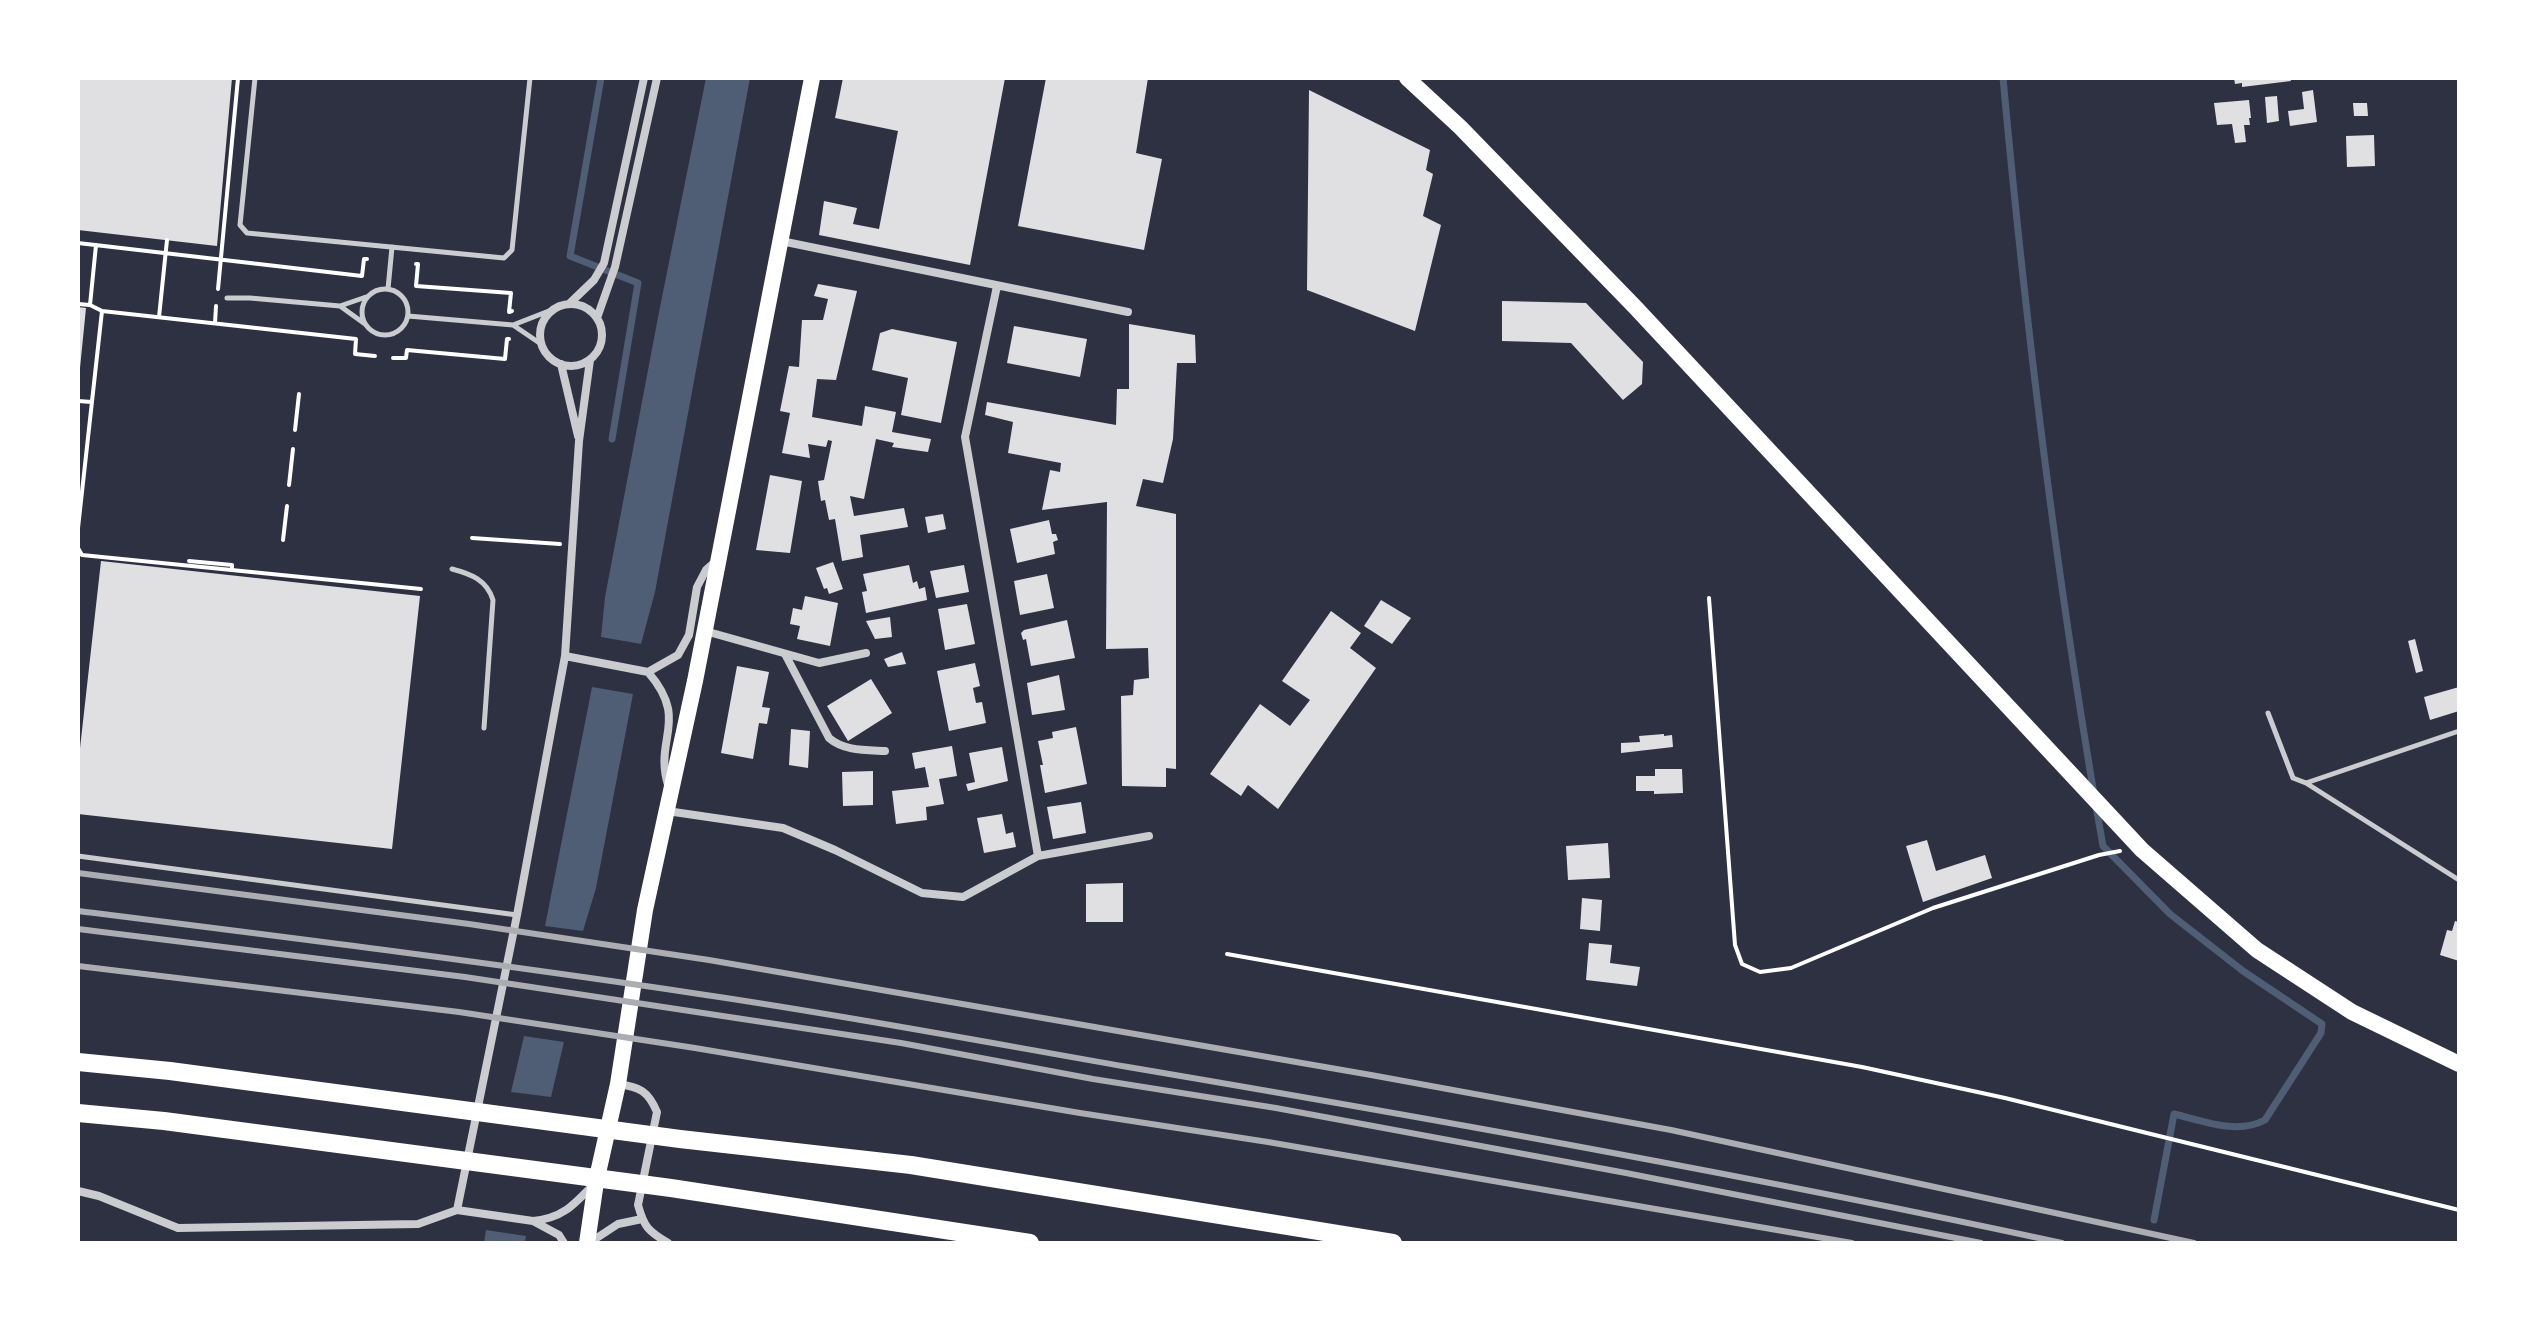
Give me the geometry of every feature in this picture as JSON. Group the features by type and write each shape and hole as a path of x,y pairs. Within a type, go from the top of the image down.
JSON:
{"highway":[{"path":"78,1062 170,1071 680,1139 911,1165 1393,1243"},
{"path":"78,1113 164,1121 671,1188 1030,1243"}],"main road":[{"path":"588,1243 596,1182 618,1084 645,910 705,631 812,78"},
{"path":"1407,78 1460,127 1635,307 2142,850 2257,950 2352,1012 2459,1064"}],"street":[{"path":"569,304 585,307 601,326 601,345 590,360 581,365 561,364 552,360 541,344 542,324 554,309 569,304 596,277 604,263 644,78"},
{"path":"597,318 615,267 657,78"},
{"path":"781,241 1128,312"},
{"path":"997,286 965,437 1038,856"},
{"path":"457,1210 517,915 565,656 579,441 590,360"},
{"path":"561,364 579,441"},
{"path":"565,656 648,672 678,655 689,635 697,587 706,570 719,557"},
{"path":"705,631 819,663 866,653"},
{"path":"785,654 829,738 846,748 885,751"},
{"path":"648,672 662,689 670,708 670,726 663,760 672,795"},
{"path":"667,811 783,828 922,893 963,897 1038,856 1149,836"},
{"path":"618,1084 637,1087 651,1098 657,1112 638,1205 650,1232 668,1243"},
{"path":"78,1191 99,1196 178,1228 418,1224 457,1210 533,1221 550,1219 560,1215 596,1182"},
{"path":"588,1243 618,1224 642,1219"},
{"path":"533,1221 559,1235 564,1243"}],"lane":[{"path":"255,78 240,225 247,233 504,258 512,250 530,78"},
{"path":"388,289 392,247"},
{"path":"227,298 340,306 380,289 388,289 401,295 408,316 393,334 378,334 340,306"},
{"path":"366,325 362,311 367,297"},
{"path":"408,316 513,325 554,309"},
{"path":"513,325 541,344"},
{"path":"452,569 472,575 490,589 493,600 484,728"},
{"path":"2268,713 2293,778 2306,783 2459,880"},
{"path":"2306,783 2459,731"},
{"path":"78,856 517,915"}],"path":[{"path":"215,323 234,85 238,78"},
{"path":"159,317 167,240"},
{"path":"78,243 362,276 364,259 377,260"},
{"path":"90,305 96,245"},
{"path":"410,264 418,264 416,286 511,293 509,312"},
{"path":"78,304 102,311 356,339 355,354 375,356"},
{"path":"78,528 102,311"},
{"path":"393,358 406,358 407,350 505,359 508,339"},
{"path":"295,430 299,394"},
{"path":"78,401 92,402"},
{"path":"289,485 293,449"},
{"path":"283,540 287,506"},
{"path":"472,538 562,544"},
{"path":"78,548 82,555 421,589"},
{"path":"189,561 232,565 232,570"},
{"path":"1709,598 1735,945 1742,964 1760,972 1791,968 1933,908 2116,852"},
{"path":"1227,954 1862,1067 2158,1135 2459,1210"}],"water":[{"path":"706,78 750,78 655,592 641,644 601,637 605,597"},
{"path":"592,687 633,694 596,888 583,931 545,926"},
{"path":"524,1036 564,1042 551,1097 511,1092"},
{"path":"486,1230 526,1236 525,1243 484,1243"}],"building":[{"path":"78,78 232,78 217,246 78,230"},
{"path":"843,78 1005,78 970,265 819,235 824,201 857,208 853,224 879,229 898,131 835,118"},
{"path":"1046,78 1148,78 1136,153 1162,159 1144,250 1018,226"},
{"path":"2234,78 2290,78 2291,81 2242,87 2242,83 2235,84"},
{"path":"1309,90 1430,150 1426,170 1433,174 1423,216 1441,225 1415,331 1307,290"},
{"path":"2313,90 2317,122 2290,126 2288,111 2304,109 2302,92"},
{"path":"2277,96 2279,121 2267,123 2265,97"},
{"path":"2249,100 2251,118 2250,125 2244,125 2246,142 2235,143 2232,124 2217,125 2214,103"},
{"path":"2353,103 2367,103 2368,116 2354,116"},
{"path":"2374,135 2375,166 2347,167 2346,136"},
{"path":"818,284 857,291 836,380 817,379 812,417 862,426 865,406 896,412 892,432 931,439 928,452 892,447 894,443 876,439 864,499 850,496 854,516 904,508 908,527 860,535 863,557 842,561 835,519 829,520 825,500 821,501 818,481 824,480 832,441 828,440 826,447 808,444 810,458 782,453 790,413 780,411 789,366 799,367 802,320 823,320 828,299 814,296"},
{"path":"1502,301 1586,303 1643,362 1642,384 1623,400 1571,343 1502,341"},
{"path":"78,307 86,308 80,368 78,368"},
{"path":"1129,324 1195,335 1196,363 1177,363 1173,439 1163,483 1143,479 1136,506 1176,514 1176,769 1166,768 1166,787 1122,786 1121,696 1133,695 1134,680 1149,678 1148,648 1106,649 1107,502 1042,510 1050,470 1060,472 1061,463 1008,453 1013,422 985,415 987,402 1116,425 1117,389 1129,389"},
{"path":"1014,326 1087,339 1080,377 1007,363"},
{"path":"892,329 957,342 941,423 901,415 908,378 872,370 880,333"},
{"path":"770,475 802,481 790,553 756,550"},
{"path":"943,514 946,529 928,533 925,517"},
{"path":"1049,520 1052,534 1056,534 1058,540 1053,542 1055,554 1017,563 1010,529"},
{"path":"101,561 420,596 392,849 78,814 78,766"},
{"path":"833,562 843,589 829,594 816,568"},
{"path":"909,565 913,583 917,581 919,589 925,587 927,600 866,613 862,592 867,591 863,574"},
{"path":"964,565 969,592 936,598 930,571"},
{"path":"1047,574 1054,608 1020,615 1014,581"},
{"path":"805,596 838,603 830,646 797,639 800,626 790,624 793,608 802,610"},
{"path":"1381,600 1411,618 1392,644 1364,626"},
{"path":"967,604 975,644 945,650 938,609"},
{"path":"1331,611 1361,633 1350,648 1376,668 1278,809 1248,785 1241,796 1210,774 1260,704 1290,726 1310,700 1282,681"},
{"path":"890,617 892,637 875,639 866,621"},
{"path":"1067,620 1075,658 1031,666 1026,639 1023,640 1021,633"},
{"path":"2415,639 2423,671 2416,673 2408,641"},
{"path":"902,652 906,664 888,667 884,659"},
{"path":"975,663 980,686 973,688 976,703 982,702 986,723 949,731 937,671"},
{"path":"737,666 769,672 762,707 770,708 767,724 759,723 753,759 721,753"},
{"path":"1059,675 1065,710 1032,715 1027,683"},
{"path":"871,679 892,713 848,741 827,706"},
{"path":"2459,687 2459,711 2430,720 2424,697"},
{"path":"1076,727 1087,784 1045,793 1038,741 1053,738 1052,732"},
{"path":"791,729 810,731 808,768 789,765"},
{"path":"1672,735 1673,747 1621,753 1621,743 1640,742 1639,736"},
{"path":"952,746 957,776 939,779 944,804 926,807 927,820 896,824 892,791 929,787 925,767 915,769 912,753"},
{"path":"1002,747 1008,781 968,791 966,784 975,782 969,753"},
{"path":"1655,769 1682,769 1683,793 1636,791 1636,776 1655,776"},
{"path":"873,771 873,805 843,806 842,772"},
{"path":"1081,802 1086,833 1053,839 1047,807"},
{"path":"1002,814 1006,834 1013,832 1016,847 984,853 977,818"},
{"path":"1927,840 1936,871 1985,855 1992,878 1923,902 1906,846"},
{"path":"1608,843 1610,878 1568,880 1566,846"},
{"path":"1123,883 1123,922 1086,922 1086,884"},
{"path":"1582,898 1602,900 1600,931 1580,929"},
{"path":"2455,921 2459,922 2459,961 2440,955 2447,930 2452,931"},
{"path":"1589,943 1612,945 1610,963 1640,967 1637,986 1586,980"}],"waterway":[{"path":"601,78 570,256 638,283 612,439"},
{"path":"2003,78 2042,437 2094,794"},
{"path":"2096,806 2103,846 2170,914 2243,971 2322,1024 2321,1033 2265,1120 2232,1127 2174,1114 2154,1220"}],"railway":[{"path":"78,873 469,924 709,960 1371,1075 1671,1130 2194,1243"},
{"path":"78,911 467,961 807,1011 1596,1150 2062,1243"},
{"path":"78,929 465,977 901,1043 1093,1079 1276,1108 1981,1243"},
{"path":"78,966 459,1012 695,1048 1268,1142 1852,1243"}]}
